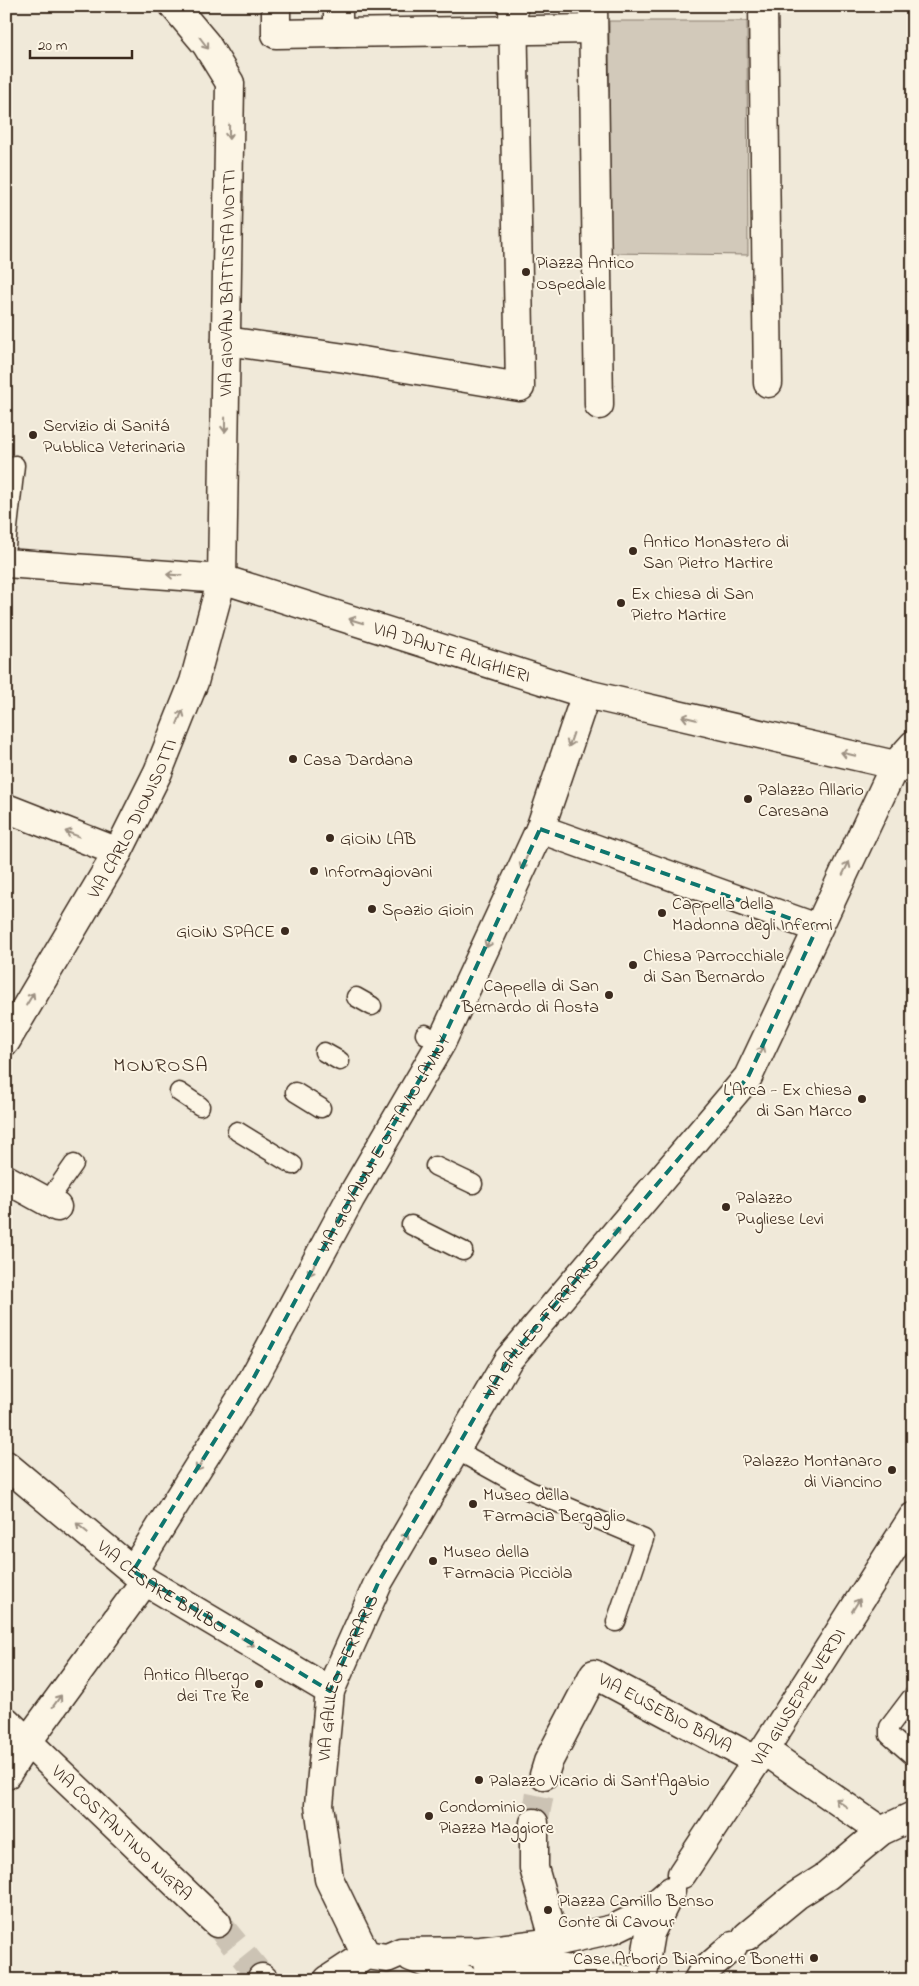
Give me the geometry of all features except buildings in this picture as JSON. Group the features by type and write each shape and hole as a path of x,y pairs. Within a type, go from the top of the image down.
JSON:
{"street":[{"name":"VIA GIOVAN BATTISTA VIOTTI","path":"174,6 206,44 230,83 222,579"},
{"path":"276,6 276,34 338,20 593,18 599,405"},
{"path":"763,6 768,383"},
{"path":"226,341 345,358 520,387 513,18"},
{"name":"VIA DANTE ALIGHIERI","path":"6,563 222,579 586,694 907,760"},
{"name":"VIA CARLO DIONISOTTI","path":"6,1041 118,852 158,772 194,682 222,579"},
{"name":"VIA GIOVANNI E OTTAVIO LAVINY","path":"6,1775 139,1576 252,1381 384,1142 401,1096 433,1039 540,829 586,694"},
{"name":"VIA GALILEO FERRARIS","path":"366,1955 329,1879 319,1805 330,1691 379,1581 508,1360 748,1077 817,928 907,760"},
{"path":"6,808 118,852"},
{"path":"540,829 817,928"},
{"path":"6,1179 52,1204"},
{"name":"VIA CESARE BALBO","path":"6,1465 139,1576 330,1691"},
{"name":"VIA GIUSEPPE VERDI","path":"682,1874 761,1756 912,1521"},
{"name":"VIA EUSEBIO BAVA","path":"544,1775 548,1762 595,1668 761,1756 881,1830"},
{"name":"VIA COSTANTINO NIGRA","path":"6,1721 217,1923"},
{"path":"698,1980 702,1973 797,1894 827,1876 881,1830 913,1816"},
{"path":"534,1823 534,1868 555,1942"},
{"path":"328,1980 366,1955 387,1958 401,1952 481,1951 555,1942 613,1928 646,1913 671,1891 650,1933 642,1980"},
{"path":"401,1952 467,1980"},
{"path":"401,1952 565,1969 628,1980"}],"lane":[{"path":"6,546 15,465"},
{"path":"356,997 372,1006"},
{"path":"324,1052 340,1061"},
{"path":"179,1092 200,1106"},
{"path":"295,1092 321,1108"},
{"path":"237,1130 293,1165"},
{"path":"52,1204 74,1164"},
{"path":"435,1166 472,1184"},
{"path":"411,1225 463,1251"},
{"path":"456,1450 530,1490 644,1539 616,1622"},
{"path":"911,1698 889,1727 889,1736 913,1756"}],"highlighted area":[{"path":"540,829 817,928 748,1077 508,1360 379,1581 330,1691 133,1571 252,1381 350,1199 441,1043"}],"shaded area":[{"path":"609,21 747,21 748,255 610,253"}],"tunnel":[{"path":"534,1823 544,1775"},
{"path":"217,1923 262,1978"}],"place":[{"name":"Piazza Antico Ospedale","path":"526,272"},
{"name":"Servizio di Sanitá Pubblica Veterinaria","path":"33,435"},
{"name":"Antico Monastero di San Pietro Martire","path":"633,551"},
{"name":"Ex chiesa di San Pietro Martire","path":"621,603"},
{"name":"Casa Dardana","path":"293,759"},
{"name":"Palazzo Allario Caresana","path":"748,799"},
{"name":"GiOiN LAB","path":"330,838"},
{"name":"Informagiovani","path":"314,871"},
{"name":"Spazio Gioin","path":"372,909"},
{"name":"Cappella della Madonna degli Infermi","path":"662,913"},
{"name":"GiOiN SPACE","path":"285,931"},
{"name":"Chiesa Parrocchiale di San Bernardo","path":"633,965"},
{"name":"Cappella di San Bernardo di Aosta","path":"609,995"},
{"name":"L'Arca - Ex chiesa di San Marco","path":"862,1099"},
{"name":"Palazzo Pugliese Levi","path":"726,1207"},
{"name":"Palazzo Montanaro di Viancino","path":"892,1470"},
{"name":"Museo della Farmacia Bergaglio","path":"473,1504"},
{"name":"Museo della Farmacia Picciòla","path":"433,1561"},
{"name":"Antico Albergo dei Tre Re","path":"259,1684"},
{"name":"Palazzo Vicario di Sant'Agabio","path":"479,1780"},
{"name":"Condominio Piazza Maggiore","path":"429,1816"},
{"name":"Piazza Camillo Benso Conte di Cavour","path":"548,1910"},
{"name":"Case Arborio Biamino e Bonetti","path":"814,1958"}],"district":[{"name":"MONROSA","path":"161,1064"}]}
